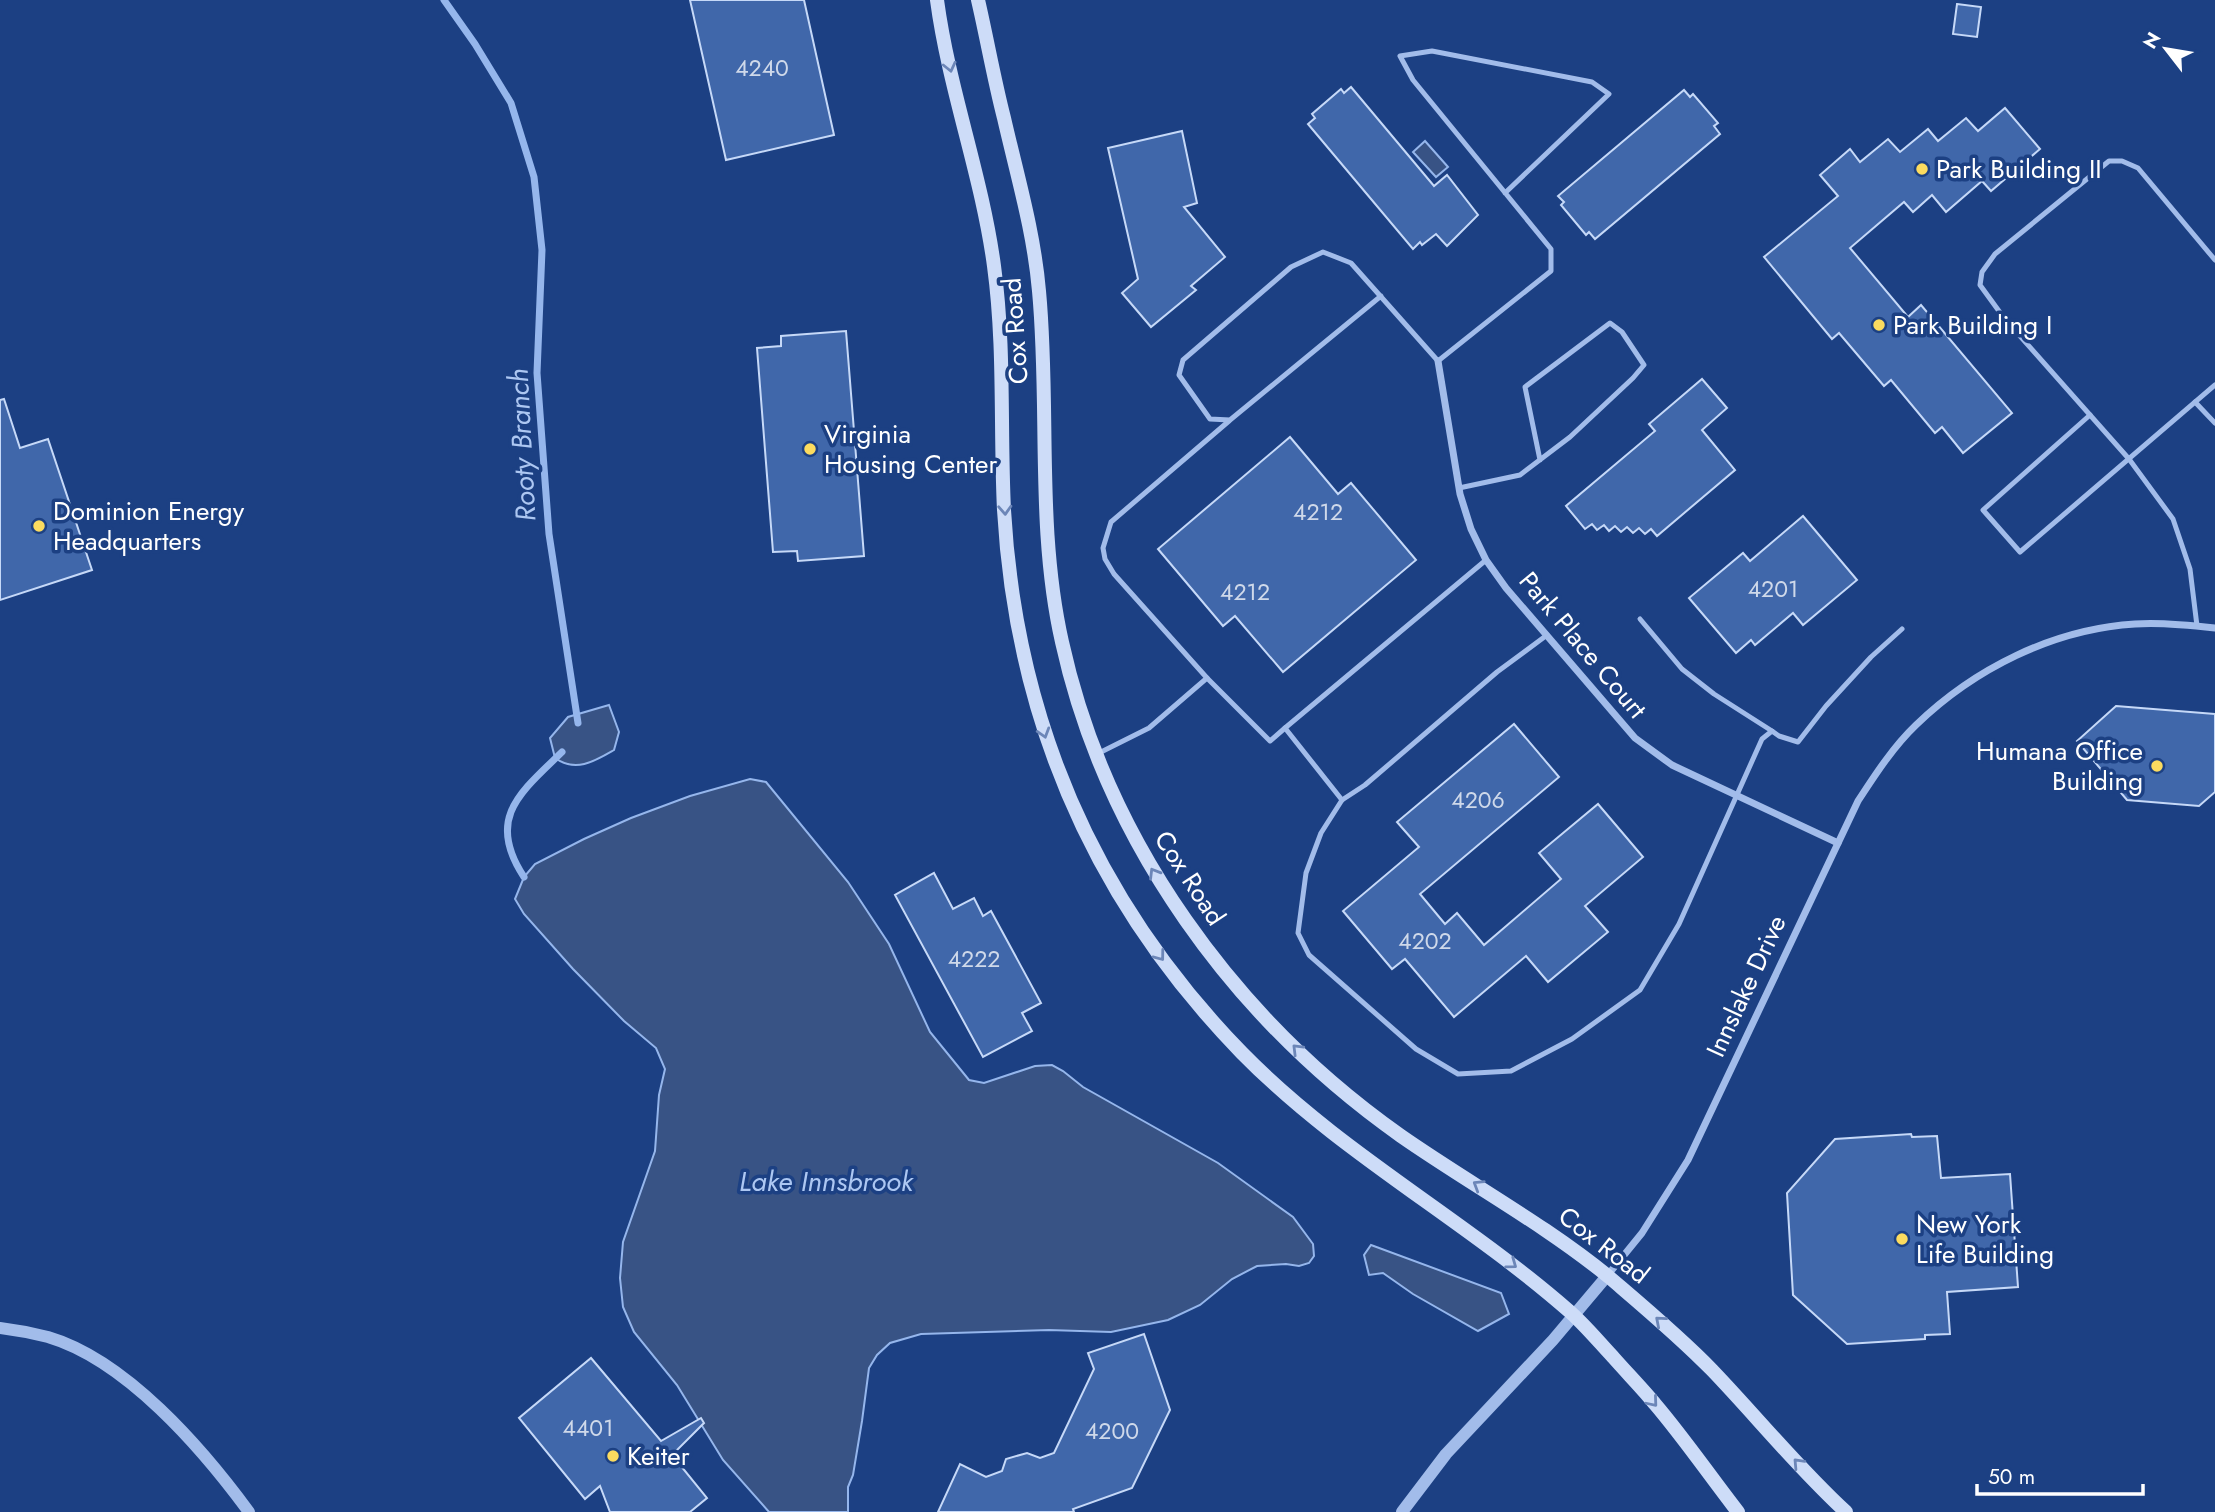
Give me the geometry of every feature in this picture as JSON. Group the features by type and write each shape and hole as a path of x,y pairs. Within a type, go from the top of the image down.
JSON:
{"main road":[{"name":"Cox Road","path":"937,0 994,262 1000,323 1004,509 1017,629 1027,676 1048,744 1073,808 1112,884 1154,949 1241,1052 1290,1099 1339,1139 1523,1272 1575,1315 1656,1404 1738,1512"},
{"name":"Cox Road","path":"978,0 1027,213 1039,287 1046,518 1053,593 1065,655 1096,754 1126,824 1154,873 1189,926 1253,1004 1307,1059 1404,1138 1510,1206 1607,1276 1710,1368 1846,1512"}],"street":[{"name":"Park Place Court","path":"1438,361 1459,488 1471,529 1486,560 1506,588 1635,738 1672,765 1838,843"},
{"name":"Innslake Drive","path":"1402,1512 1446,1454 1575,1315 1643,1233 1689,1160 1858,801 1895,748 1924,717 1953,692 1977,676 2037,646 2076,634 2136,624 2215,628"},
{"path":"0,1328 49,1338 68,1345 125,1380 163,1411 249,1512"}],"lane":[{"path":"1230,420 1210,419 1179,374 1183,360 1292,268 1323,251 1351,263 1438,361 1550,271 1550,248 1505,193 1413,80 1400,56 1432,51 1592,82 1609,94 1505,193"},
{"path":"2197,626 2190,569 2173,519 2129,458 2004,318 1980,285 1982,272 1996,254 2109,161 2122,161 2138,168 2215,260"},
{"path":"1381,296 1111,522 1103,548 1105,559 1114,574 1207,678 1270,741 1486,560"},
{"path":"1459,488 1520,475 1570,438 1633,378 1644,365 1622,332 1610,323 1525,387 1540,460"},
{"path":"2090,415 1983,510 2020,552 2215,385"},
{"path":"2195,402 2215,422"},
{"path":"1640,619 1682,669 1714,694 1779,736 1798,742 1826,706 1871,657 1902,629"},
{"path":"1547,635 1497,672 1364,785 1342,800 1321,833 1306,873 1298,933 1309,955 1416,1049 1458,1074 1511,1071 1572,1039 1640,990 1679,923 1757,748 1762,739 1772,731"},
{"path":"1096,754 1149,728 1207,678"},
{"path":"1285,728 1342,800"}],"water":[{"path":"1425,141 1448,167 1436,177 1413,152"},
{"path":"609,705 619,732 614,750 578,765 570,765 555,758 550,738 568,717"},
{"name":"Lake Innsbrook","path":"750,779 766,782 848,882 889,944 930,1032 969,1080 984,1083 1035,1066 1052,1065 1083,1087 1218,1163 1293,1217 1313,1244 1314,1256 1309,1263 1299,1266 1257,1266 1232,1279 1200,1305 1168,1320 1111,1332 1049,1330 921,1334 890,1343 877,1355 869,1368 853,1475 848,1487 848,1512 769,1512 723,1460 677,1385 634,1332 623,1307 620,1278 623,1242 655,1151 659,1095 665,1069 656,1048 624,1021 573,969 524,914 515,899 524,877 535,864 631,818 690,796"},
{"path":"1371,1245 1501,1293 1509,1314 1478,1331 1413,1294 1383,1273 1369,1275 1364,1255"}],"building":[{"path":"690,0 804,0 834,135 726,160"},
{"path":"1957,4 1981,7 1977,37 1953,34"},
{"path":"1351,87 1434,186 1447,175 1478,215 1447,246 1436,234 1413,249 1308,124 1315,118 1312,114 1341,89 1344,93"},
{"path":"1684,90 1690,97 1693,94 1718,123 1714,126 1720,134 1595,239 1589,232 1586,235 1561,205 1564,202 1558,196"},
{"path":"2005,108 2040,149 1991,191 1982,181 1946,212 1932,195 1913,212 1904,202 1850,248 1908,317 1921,305 2012,413 1963,453 1942,427 1935,433 1891,380 1884,386 1839,333 1832,339 1764,257 1838,196 1820,175 1850,149 1860,162 1888,139 1900,152 1928,129 1938,141 1966,118 1978,131"},
{"path":"1182,131 1197,203 1184,207 1225,257 1191,286 1196,290 1151,327 1122,293 1138,279 1108,148"},
{"name":"Virginia Housing Center","path":"846,331 864,556 798,561 797,551 773,552 757,348 781,346 781,336"},
{"path":"1702,379 1727,408 1702,430 1735,470 1657,536 1651,529 1645,534 1639,528 1633,533 1627,527 1621,532 1615,526 1609,531 1604,525 1597,530 1592,524 1585,529 1566,506 1655,431 1649,424"},
{"name":"Dominion Energy Headquarters","path":"4,399 20,448 48,439 92,570 0,600 0,400"},
{"path":"1290,437 1338,494 1351,483 1416,560 1283,672 1235,616 1223,626 1158,549"},
{"path":"1803,516 1857,580 1803,625 1793,613 1755,645 1751,640 1736,653 1689,598 1743,553 1750,561"},
{"name":"Humana Office Building","path":"2116,706 2215,714 2215,792 2199,806 2127,800 2077,741"},
{"path":"1514,724 1559,777 1420,894 1445,924 1457,913 1484,945 1561,879 1539,853 1598,804 1643,857 1585,906 1608,932 1548,982 1526,956 1454,1017 1405,959 1392,969 1343,911 1419,847 1397,822"},
{"path":"934,873 953,909 974,898 983,916 991,911 1041,1003 1022,1013 1032,1031 983,1057 895,895"},
{"name":"New York Life Building","path":"1911,1134 1912,1137 1937,1136 1941,1178 2010,1174 2018,1287 1947,1292 1950,1334 1925,1335 1925,1339 1847,1344 1793,1295 1787,1193 1835,1139"},
{"path":"1144,1334 1170,1410 1132,1488 1073,1509 1074,1512 938,1512 960,1464 986,1477 1002,1471 1006,1459 1027,1453 1040,1458 1054,1453 1094,1369 1088,1353"},
{"path":"591,1358 661,1441 701,1418 704,1423 672,1455 707,1498 690,1512 610,1512 600,1486 585,1499 519,1418"}],"waterway":[{"name":"Rooty Branch","path":"444,0 511,103 534,177 542,250 537,373 549,534 578,723"},
{"name":"Rooty Branch","path":"524,877 513,856 508,838 508,822 513,807 522,794 562,752"}],"place":[{"name":"Park Building II","path":"1922,169"},
{"name":"Park Building I","path":"1879,325"},
{"name":"Virginia Housing Center","path":"810,449"},
{"name":"Dominion Energy Headquarters","path":"39,526"},
{"name":"Humana Office Building","path":"2157,766"},
{"name":"New York Life Building","path":"1902,1239"},
{"name":"Keiter","path":"613,1456"}]}
